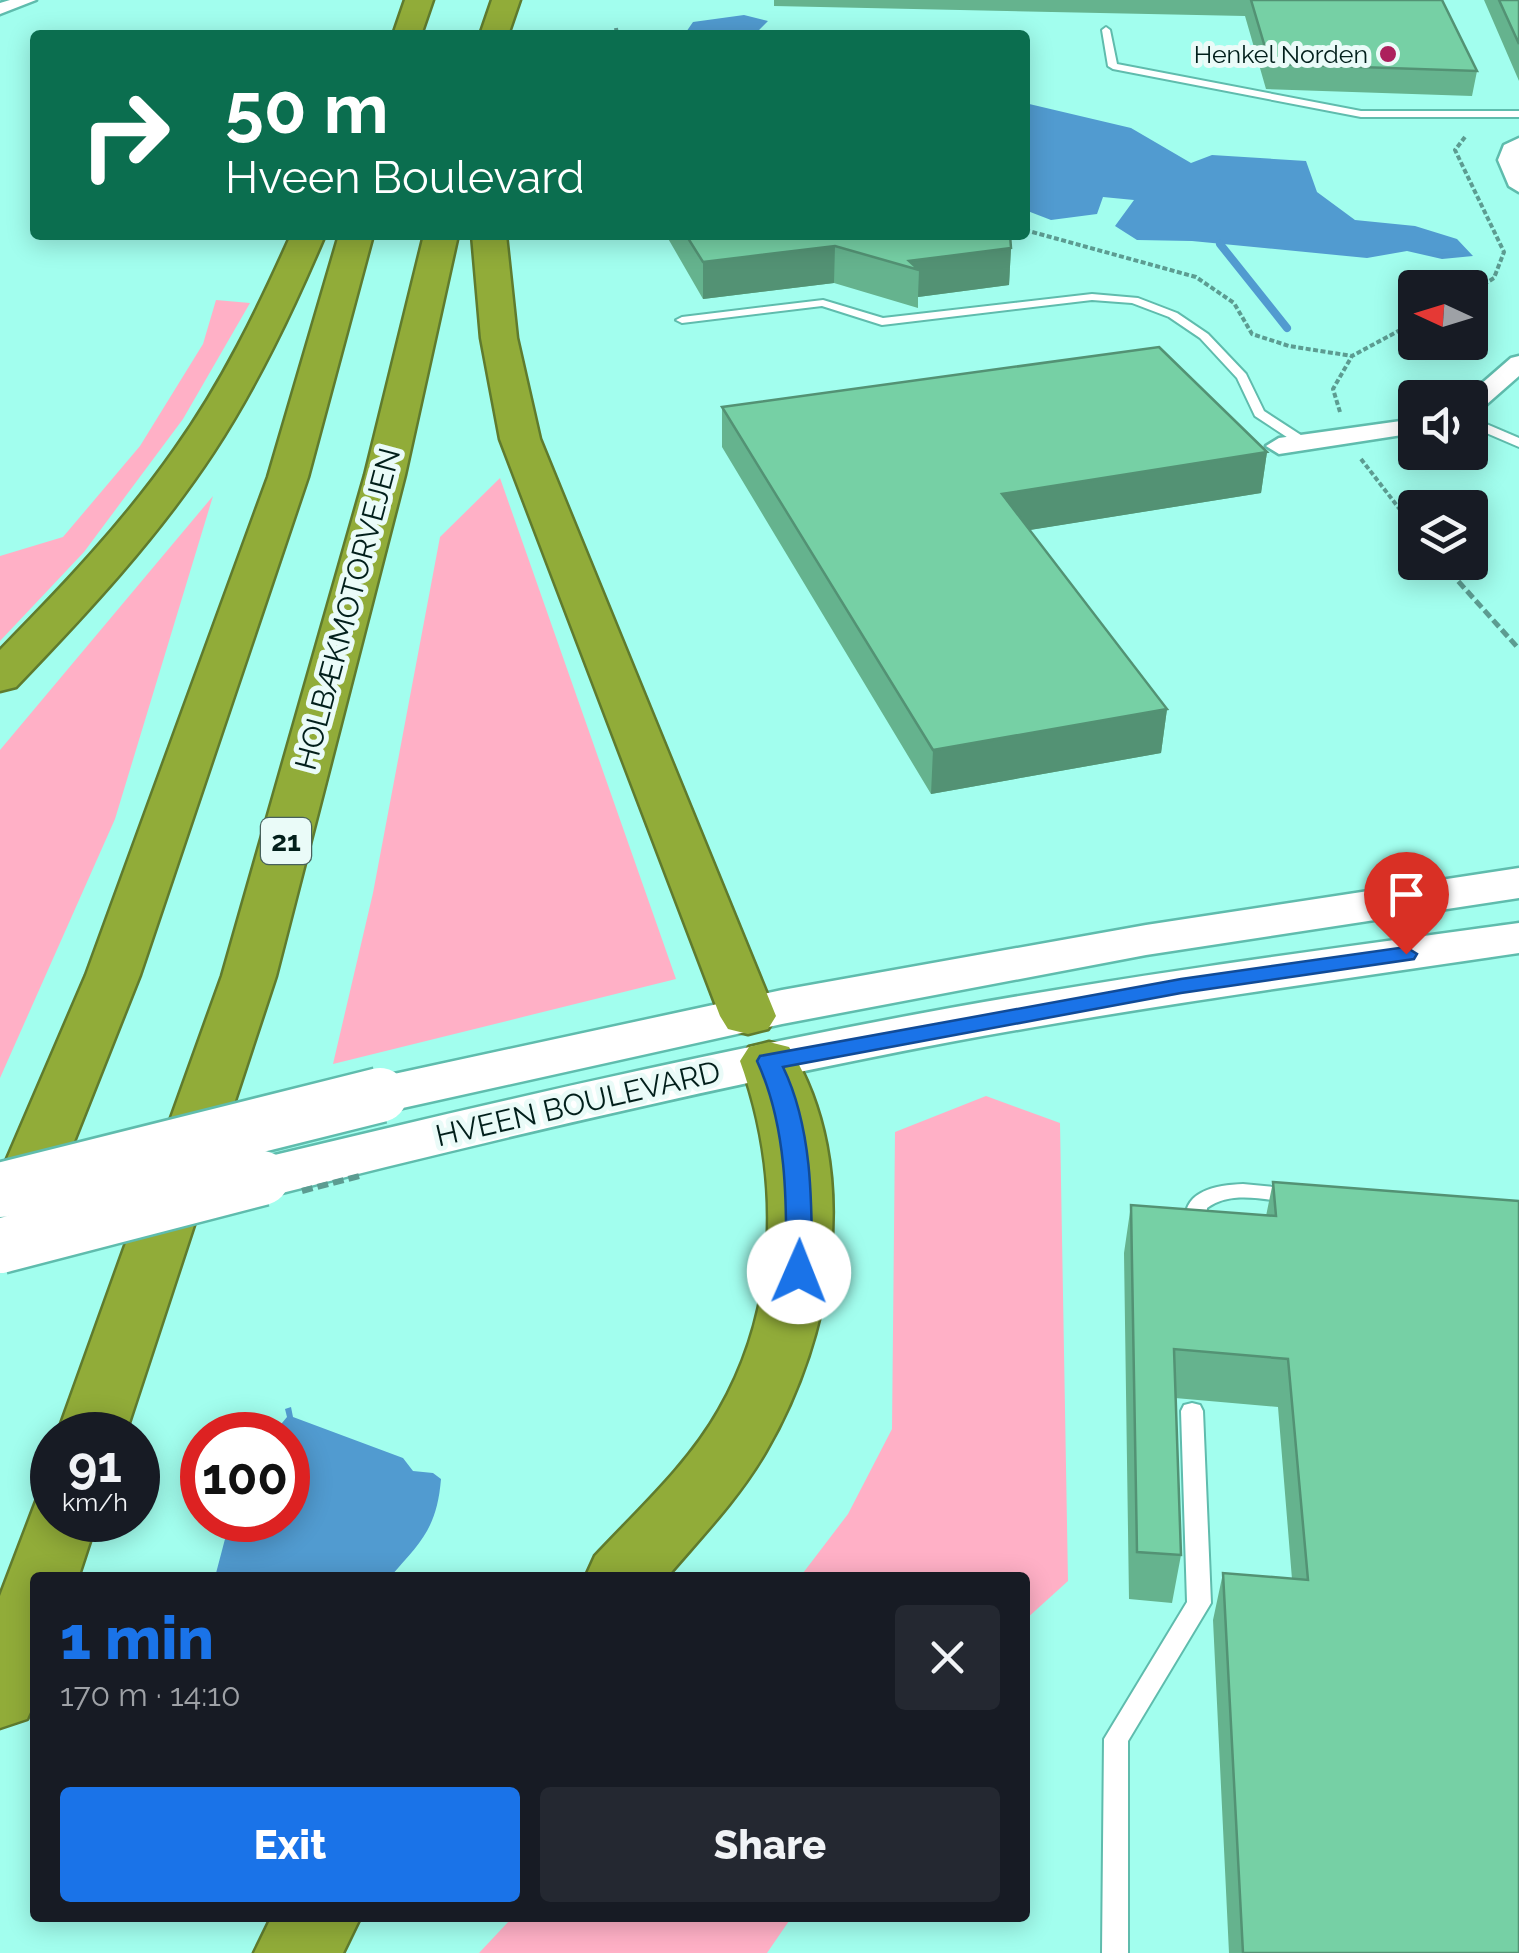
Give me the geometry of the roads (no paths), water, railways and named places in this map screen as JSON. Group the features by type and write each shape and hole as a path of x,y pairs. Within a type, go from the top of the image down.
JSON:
{"highway":[{"path":"409,30 419,0"},
{"path":"0,677 90,584 173,481 276,309 306,240"},
{"path":"0,1247 113,975 288,477 355,240"},
{"name":"HOLBÆKMOTORVEJEN","path":"99,1412 249,976 385,475 440,240"},
{"path":"489,240 491,294 501,364 520,439 758,1039 780,1085 800,1189 799,1272 766,1387 741,1434 704,1484 626,1572"},
{"path":"44,1572 54,1542"},
{"path":"0,1695 30,1612"},
{"path":"295,1953 316,1922"}],"street":[{"path":"0,9 27,0"},
{"path":"1519,144 1511,149 1508,160 1519,186"},
{"path":"1488,391 1519,364"},
{"path":"1291,444 1398,428"},
{"name":"HVEEN BOULEVARD","path":"0,1247 369,1150 758,1039 1146,940 1519,882"},
{"name":"HVEEN BOULEVARD","path":"0,1190 380,1095 758,1039 1181,986 1519,938"}],"lane":[{"path":"1106,30 1113,66 1259,96 1361,114 1519,114"},
{"path":"682,320 822,303 882,322 1092,297 1134,300 1173,315 1204,336 1242,378 1259,413 1291,444"},
{"path":"1488,429 1519,443"},
{"path":"1196,1247 1196,1204 1208,1194 1226,1191 1324,1198"},
{"path":"1115,1953 1116,1739 1199,1604 1192,1412"}],"water":[{"path":"744,15 768,21 759,30 687,30 693,22"},
{"path":"1030,104 1131,128 1191,163 1212,155 1306,161 1317,192 1355,220 1415,226 1457,239 1473,256 1442,259 1407,251 1367,258 1192,241 1137,240 1115,226 1134,200 1103,197 1097,214 1051,220 1030,212"},
{"path":"310,1423 403,1458 413,1471 433,1473 441,1479 436,1510 426,1533 394,1572 216,1572 224,1542 310,1542"}],"waterway":[{"path":"1220,244 1287,328"}],"place":[{"name":"Henkel Norden","path":"1388,54"}]}
